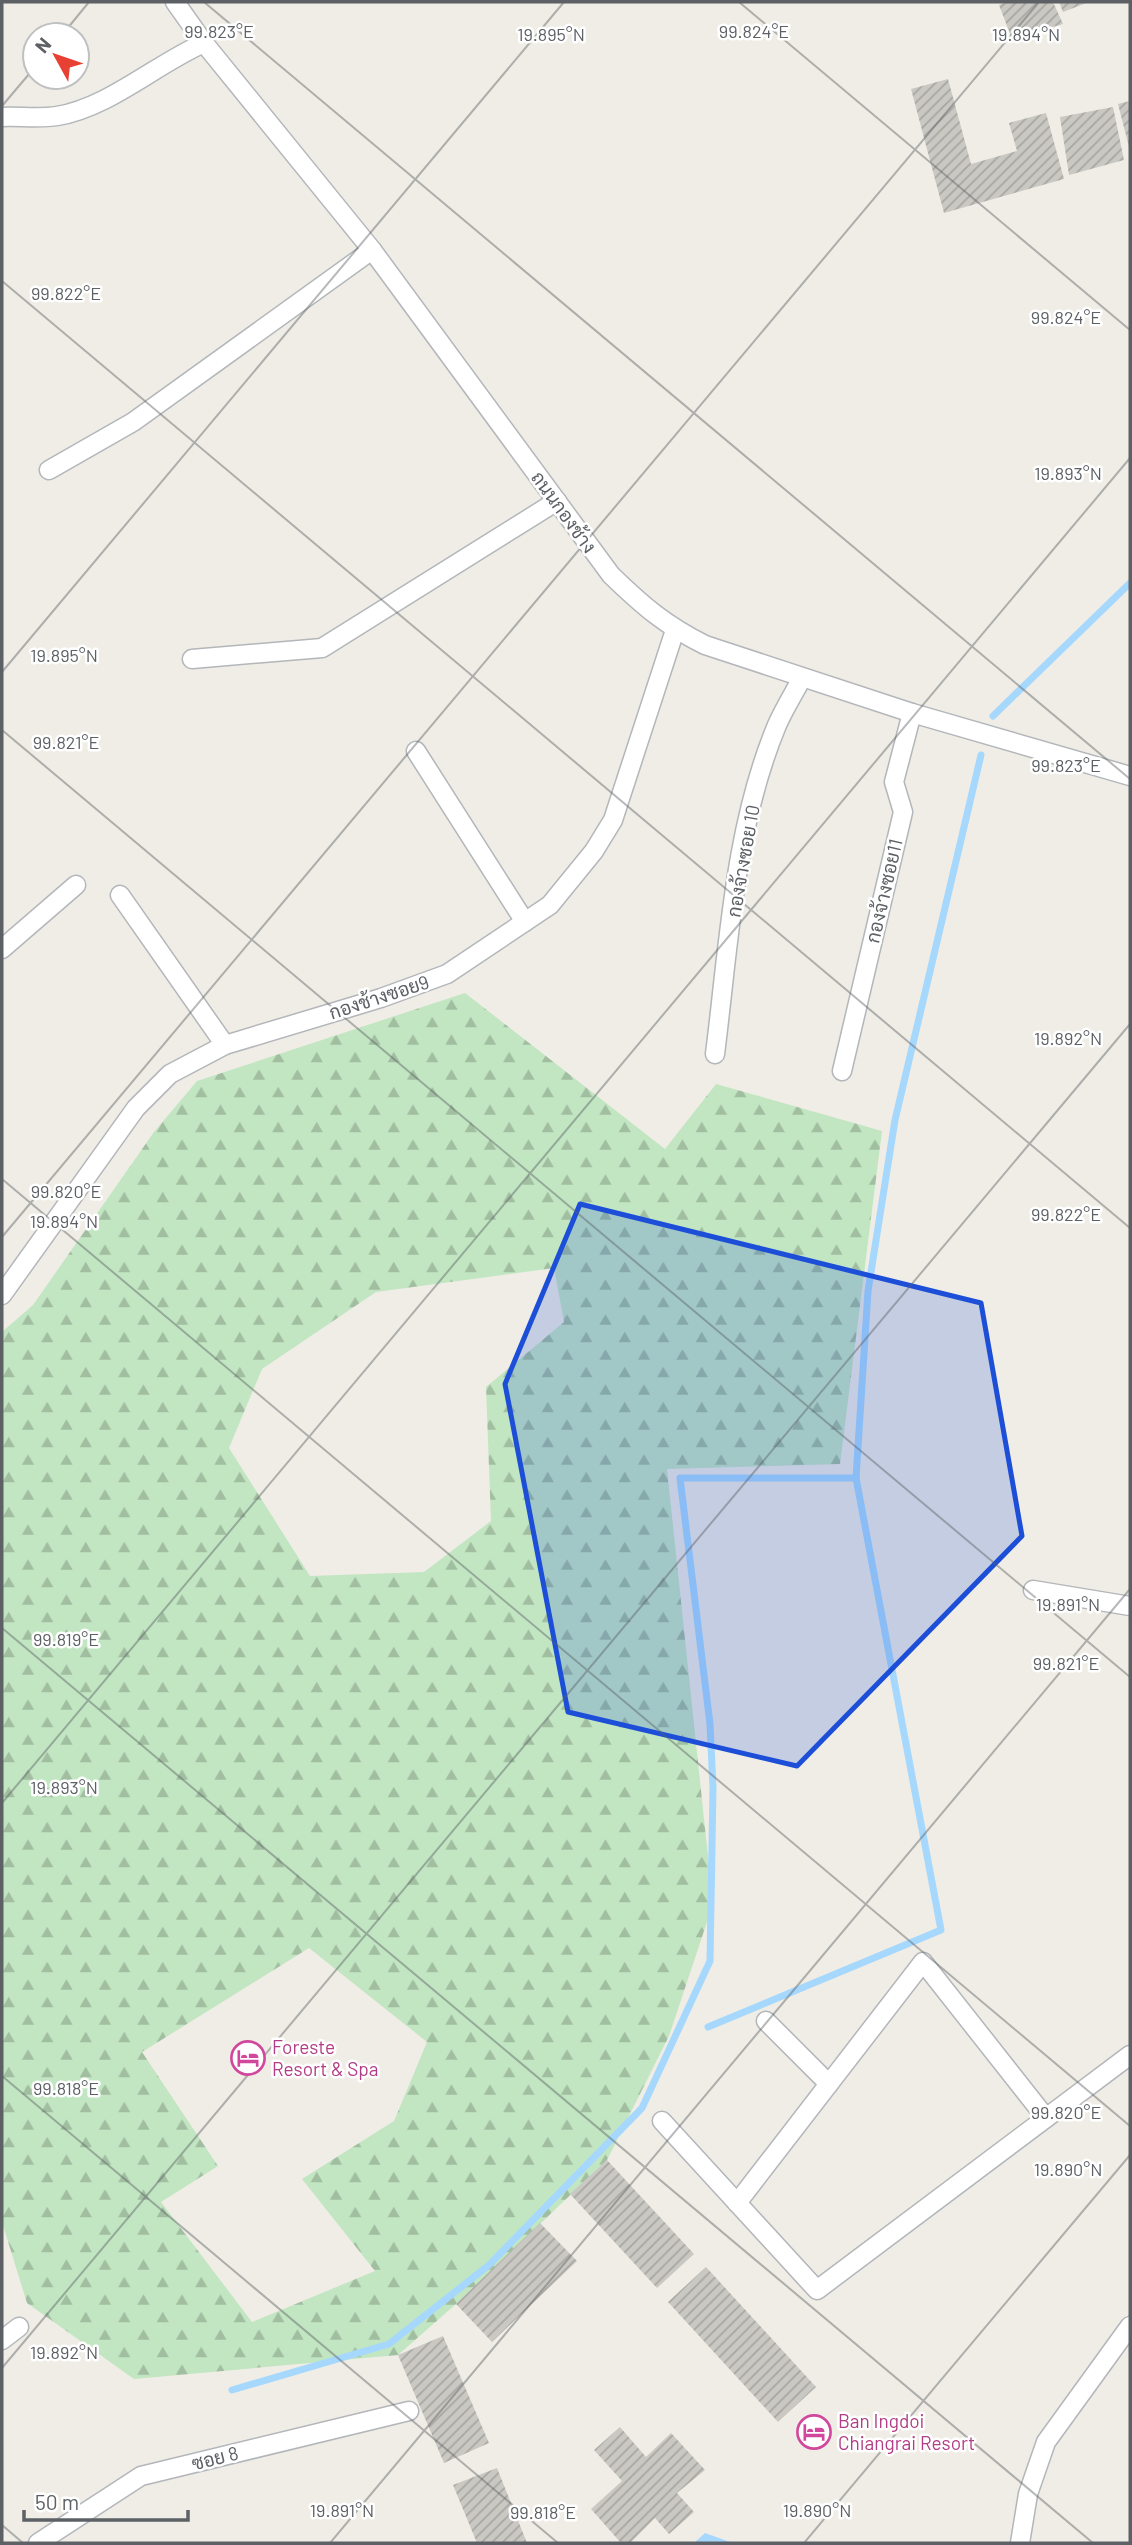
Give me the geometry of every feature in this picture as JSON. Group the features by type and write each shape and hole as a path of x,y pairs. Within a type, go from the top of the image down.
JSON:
{"street":[{"name":"ถนนกองช้าง","path":"177,3 204,43 372,250 611,575 642,605 675,630 705,645 912,713 1130,776"},
{"path":"2,117 57,116 96,103 185,51 204,43"},
{"path":"49,470 133,422 372,250"},
{"path":"192,659 321,648 557,501"},
{"name":"กองช้างซอย9","path":"2,1295 136,1108 170,1073 225,1045 381,998 447,974 550,905 594,851 613,820 675,630"},
{"name":"กองจ้างซอย 10","path":"715,1054 740,852 760,774 777,724 802,678"},
{"name":"กองจ้างซอย11","path":"842,1070 903,812 894,782 912,713"},
{"path":"416,751 525,922"},
{"path":"2,948 76,885"},
{"path":"120,895 225,1045"},
{"path":"1033,1590 1130,1606"},
{"path":"737,2203 923,1962 1046,2118"},
{"path":"766,2021 829,2084"},
{"path":"662,2121 817,2290 1130,2055"},
{"path":"1020,2543 1028,2494 1046,2442 1130,2326"},
{"path":"2,2340 19,2328"},
{"name":"ซอย 8","path":"38,2543 141,2476 409,2411"}],"highlighted area":[{"path":"580,1204 981,1303 1022,1536 797,1766 568,1712 505,1384"}],"green space":[{"path":"465,993 665,1149 716,1084 882,1131 840,1464 667,1469 713,1904 669,2036 607,2160 456,2304 398,2355 134,2379 27,2303 2,2222 2,1332 33,1305 154,1132 197,1081","holes":["554,1268 564,1322 486,1387 491,1521 424,1572 310,1576 229,1448 262,1369 376,1292","309,1948 427,2042 394,2121 302,2179 375,2271 252,2322 161,2202 218,2166 142,2052"]}],"water":[{"path":"705,2533 733,2543 694,2543"}],"building":[{"path":"1008,2 1053,2 1063,24 1012,39 999,5"},
{"path":"1059,2 1089,2 1063,12"},
{"path":"948,79 971,164 1017,151 1009,123 1046,113 1064,179 944,213 911,89"},
{"path":"1130,101 1130,147 1129,147 1118,104"},
{"path":"1113,107 1124,160 1069,175 1060,117"},
{"path":"607,2160 694,2254 657,2288 570,2194"},
{"path":"540,2223 577,2261 492,2342 456,2304"},
{"path":"706,2267 816,2387 778,2422 668,2302"},
{"path":"443,2336 489,2443 444,2463 398,2355"},
{"path":"620,2427 646,2457 671,2433 705,2470 677,2493 694,2512 669,2534 655,2518 630,2543 621,2543 591,2509 622,2481 594,2450"},
{"path":"497,2468 527,2543 477,2543 453,2485"}],"waterway":[{"path":"993,716 1130,583"},
{"path":"708,2027 941,1930 856,1478 868,1291 895,1120 981,755"},
{"path":"232,2390 389,2344 489,2265 642,2108 710,1961 713,1788 710,1724 680,1478 856,1478"}],"place":[{"name":"Foreste Resort & Spa","path":"248,2058"},
{"name":"Ban Ingdoi Chiangrai Resort","path":"814,2432"}]}
